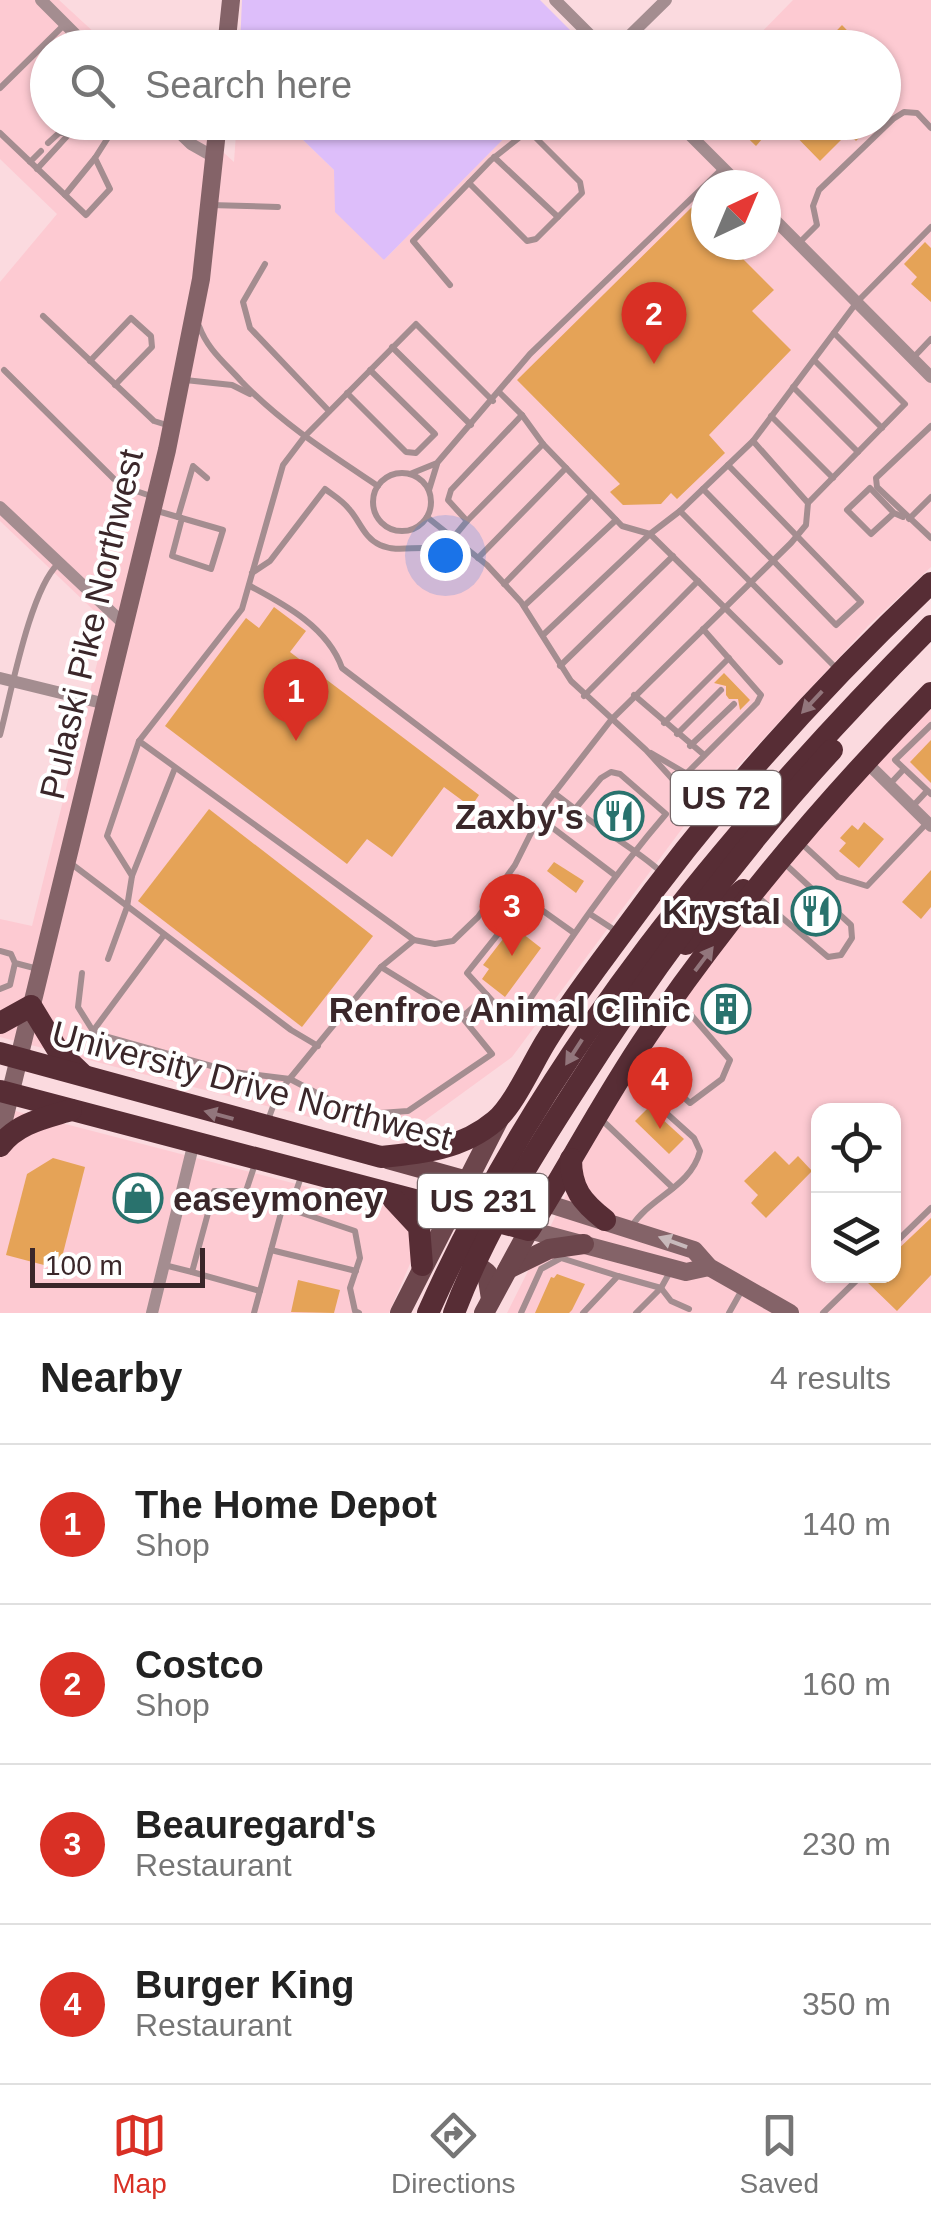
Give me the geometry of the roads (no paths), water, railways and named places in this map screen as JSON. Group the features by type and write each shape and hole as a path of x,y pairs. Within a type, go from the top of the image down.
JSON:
{"highway":[{"name":"US 72","path":"381,1157 432,1152 480,1132 499,1118 549,1036 664,875 840,672 931,583"},
{"name":"US 231","path":"428,1313 452,1296 538,1126 626,993 782,781 931,626"},
{"name":"US 231","path":"626,993 780,808 931,648"},
{"name":"US 72","path":"529,1230 636,1054 775,862 865,761 900,740 927,713"},
{"path":"626,993 685,849"},
{"path":"626,993 775,862"},
{"path":"0,1024 31,1006 59,1052 85,1077"},
{"name":"University Drive Northwest","path":"9,1056 381,1157"},
{"name":"University Drive Northwest","path":"5,1092 529,1230"},
{"path":"0,1146 28,1123 73,1110"},
{"path":"499,1118 504,1147 524,1162 555,1166 571,1159 571,1181 588,1206 605,1220"},
{"path":"381,1193 406,1209 420,1227 422,1265"}],"main road":[{"path":"228,30 231,0"},
{"name":"Pulaski Pike Northwest","path":"0,1136 9,1056 31,1006 171,426 194,313 216,140"},
{"path":"400,1313 499,1118"},
{"name":"University Drive Northwest","path":"381,1157 605,1220 694,1250 709,1267 790,1313"},
{"path":"488,1306 529,1230"},
{"name":"University Drive Northwest","path":"529,1230 686,1272 709,1267"},
{"path":"506,1270 549,1248 590,1246"},
{"path":"422,1265 439,1252 452,1251 472,1260 487,1273 488,1306"}],"street":[{"path":"41,0 71,30"},
{"path":"556,0 585,30"},
{"path":"635,30 666,0"},
{"path":"187,140 214,157"},
{"path":"695,140 723,168"},
{"path":"781,226 931,377"},
{"path":"0,507 125,625"},
{"path":"0,678 106,704"},
{"path":"865,761 929,824"},
{"path":"152,1313 194,1142"}],"lane":[{"path":"59,30 65,24"},
{"path":"0,88 30,58"},
{"path":"901,114 918,113 931,128"},
{"path":"0,133 86,215 110,189 95,158"},
{"path":"48,144 52,140"},
{"path":"34,165 62,140"},
{"path":"65,195 106,140"},
{"path":"450,284 414,242 494,157 516,140"},
{"path":"468,184 527,241 536,240 582,193 580,182 539,140"},
{"path":"799,244 816,225 814,206 819,190 872,140"},
{"path":"34,165 42,151"},
{"path":"494,157 558,218"},
{"path":"410,474 429,492 427,517 413,529 395,530 381,522 373,503 378,486 392,474 410,474 437,463 530,354 723,168"},
{"path":"209,205 278,208"},
{"path":"543,635 752,441 857,302 931,227"},
{"path":"264,264 243,302 250,328 330,410"},
{"path":"194,313 204,341 252,394 378,486"},
{"path":"43,316 154,421 171,426"},
{"path":"90,361 131,318 151,336 152,347 116,385"},
{"path":"132,876 106,836 138,741 242,609 283,465 305,436 416,324 493,400"},
{"path":"138,741 414,940 436,944 454,941 504,883 554,794 611,720 797,536 806,525 808,503 905,404 834,333"},
{"path":"913,358 931,340"},
{"path":"392,347 471,425"},
{"path":"814,360 882,428"},
{"path":"4,370 114,479 180,517 222,530 214,546 212,568 172,556 182,538 180,517 193,466 208,478"},
{"path":"347,392 406,452 416,452 435,434 370,370"},
{"path":"181,379 220,383 252,394"},
{"path":"793,388 858,452"},
{"path":"500,393 616,520 634,532 650,534 780,662"},
{"path":"467,521 448,500 451,490 522,415"},
{"path":"772,416 833,478"},
{"path":"931,426 876,478 877,487 931,538"},
{"path":"752,441 808,503"},
{"path":"252,573 270,561 325,489 349,508 368,536 380,545 400,549 431,546 442,550 543,444"},
{"path":"429,492 437,463"},
{"path":"703,489 836,626 861,602 728,465"},
{"path":"478,558 566,468"},
{"path":"894,513 872,534 848,510 870,488 894,513 909,519"},
{"path":"504,584 591,495"},
{"path":"909,519 931,497"},
{"path":"680,511 840,672"},
{"path":"427,517 504,584 524,606 560,666 584,696 646,750 708,821"},
{"path":"524,606 616,520"},
{"path":"368,536 381,522"},
{"path":"560,666 672,556"},
{"path":"0,735 43,582 59,563"},
{"path":"584,696 698,582"},
{"path":"250,586 280,602 331,642 342,668 616,876"},
{"path":"688,773 761,694 703,629"},
{"path":"664,724 729,658"},
{"path":"732,681 742,672"},
{"path":"744,694 754,685"},
{"path":"677,734 721,690"},
{"path":"634,695 703,754"},
{"path":"690,746 734,704"},
{"path":"900,740 895,760 929,792 912,807"},
{"path":"646,750 711,788 732,792"},
{"path":"108,959 128,907 132,876 175,768"},
{"path":"889,785 904,769"},
{"path":"526,899 467,973 508,1018 518,1017 574,933 666,814 620,774 610,772 575,809"},
{"path":"554,794 608,836 636,850 664,875"},
{"path":"796,839 838,877 867,886 929,824"},
{"path":"68,862 318,1046"},
{"path":"753,893 828,957 841,955 852,938 851,925 814,888 775,862"},
{"path":"504,883 574,933"},
{"path":"590,914 621,934"},
{"path":"93,1031 164,935"},
{"path":"266,1127 278,1093 381,968 414,940"},
{"path":"0,951 12,954 15,963 10,985 0,989"},
{"path":"2,970 15,963 40,970"},
{"path":"82,973 78,1007 93,1031 233,1072 290,1080 332,1100 380,1113 408,1111 492,1054 462,1018 381,968"},
{"path":"462,1018 487,994"},
{"path":"636,1054 690,1103 722,1080 730,1060 675,996"},
{"path":"623,1074 697,1142 700,1151 696,1162 673,1188 643,1208 630,1228"},
{"path":"598,1116 673,1188"},
{"path":"192,1272 214,1191 246,1191 256,1160"},
{"path":"290,1209 302,1173"},
{"path":"901,1237 931,1208"},
{"path":"254,1313 281,1213 290,1209 355,1231 360,1258 350,1288 359,1313"},
{"path":"588,1266 590,1246"},
{"path":"271,1250 356,1271"},
{"path":"521,1313 542,1269 561,1258 661,1288 671,1302 689,1309"},
{"path":"163,1264 260,1291"},
{"path":"636,1313 661,1288 672,1268"},
{"path":"583,1313 618,1276"},
{"path":"823,1313 855,1283"},
{"path":"732,1312 745,1285"}],"place":[{"name":"Costco","path":"654,364"},
{"name":"The Home Depot","path":"296,741"},
{"name":"Zaxby's","path":"619,816"},
{"name":"Krystal","path":"816,911"},
{"name":"Beauregard's","path":"512,956"},
{"name":"Renfroe Animal Clinic","path":"726,1009"},
{"name":"Burger King","path":"660,1129"},
{"name":"easeymoney","path":"138,1198"}]}
